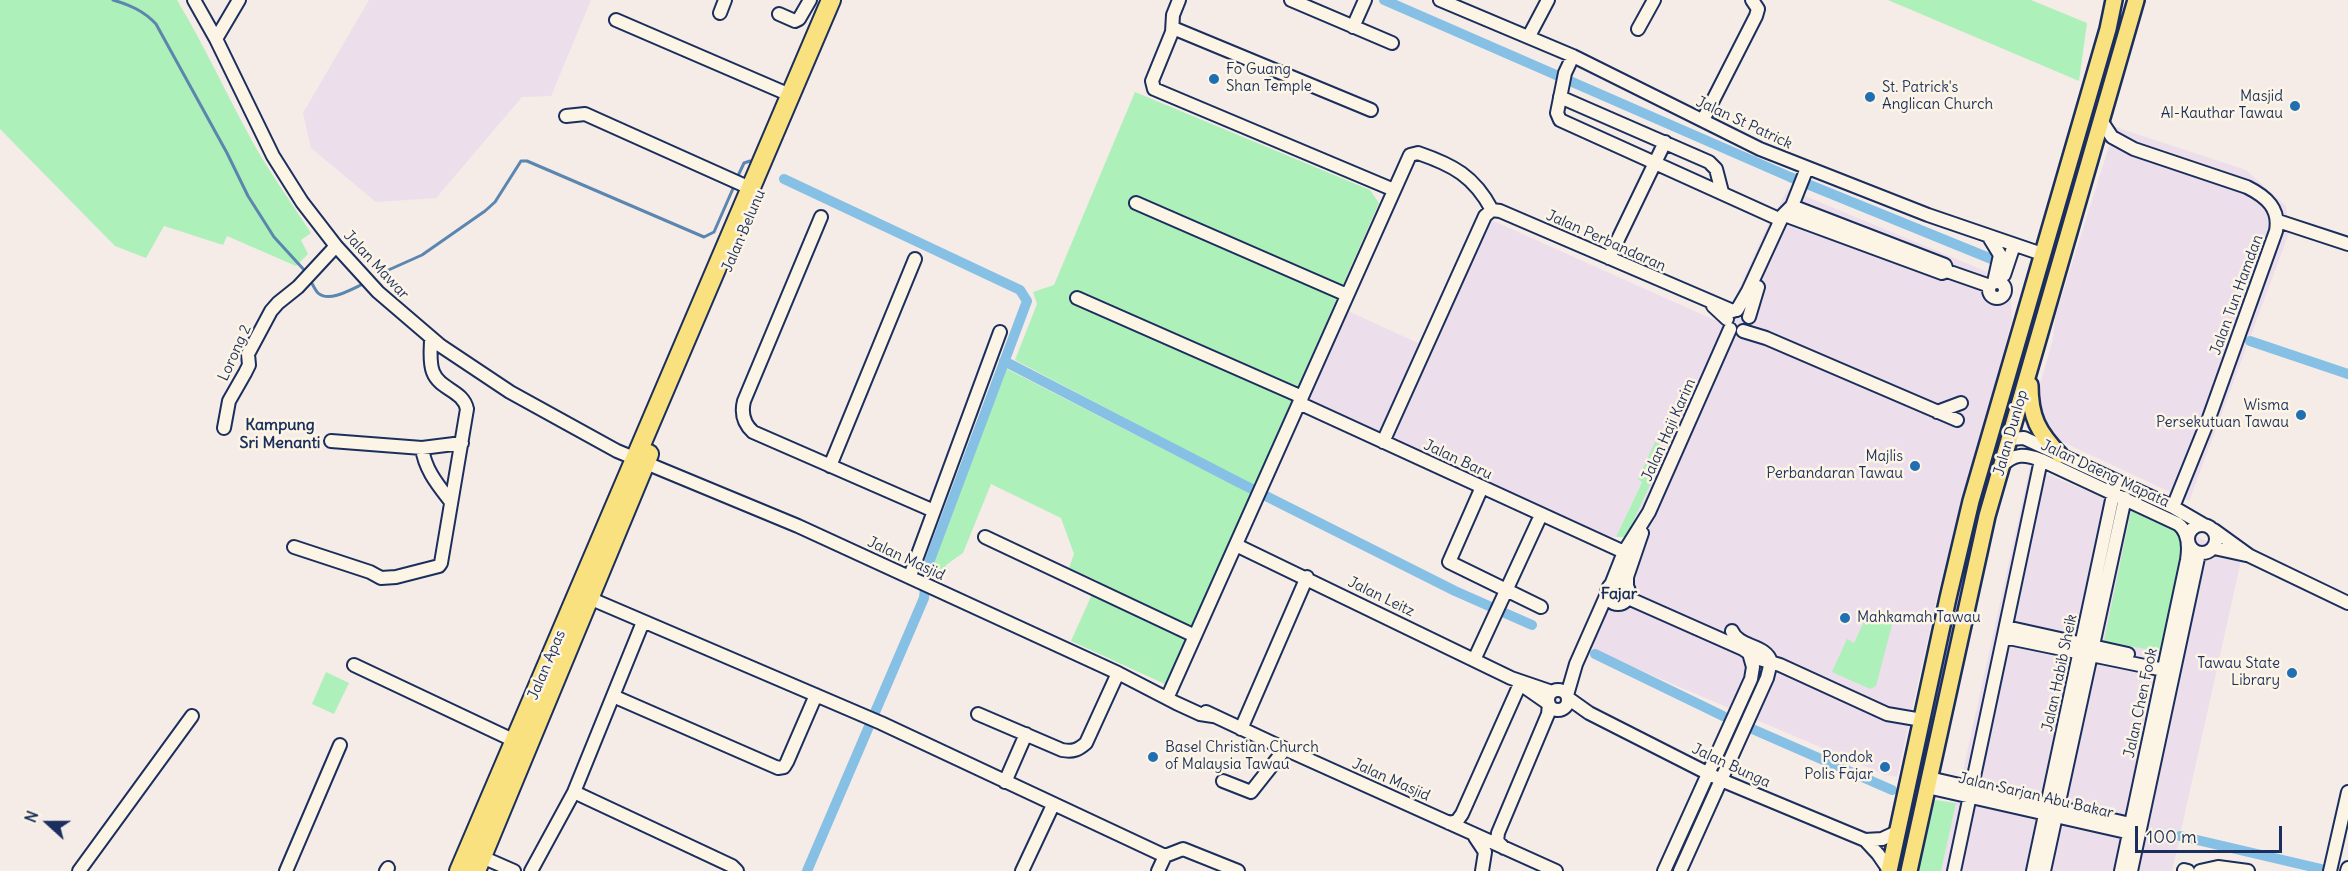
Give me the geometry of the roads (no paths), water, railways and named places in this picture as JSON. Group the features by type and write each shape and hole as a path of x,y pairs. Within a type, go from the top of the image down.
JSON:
{"highway":[{"name":"Jalan Belunu","path":"640,460 741,184 790,95 831,0"},
{"name":"Jalan Belunu","path":"640,460 843,0"},
{"name":"Jalan Apas","path":"473,868 589,598 640,460"},
{"name":"Jalan Apas","path":"473,868 515,741 640,460"}],"main road":[{"name":"Jalan Dunlop","path":"1889,870 1971,501 2108,29 2114,0"},
{"name":"Jalan Dunlop","path":"1909,871 1985,527 2136,0"},
{"path":"2042,254 2060,239 2074,214"},
{"path":"2031,364 2030,397 2033,417 2042,434 2060,455"},
{"path":"1971,501 1995,447 2009,439"}],"street":[{"name":"Jalan Mawar","path":"194,0 216,39 273,156 302,202 336,246 378,292 431,339 471,367 592,439 640,460"},
{"path":"216,39 239,0"},
{"path":"720,13 725,0"},
{"path":"778,14 795,21 799,19 810,0"},
{"path":"1179,0 1173,15 1173,28 1152,81 1154,89 1394,190"},
{"path":"1291,0 1392,43"},
{"path":"1353,27 1365,0"},
{"name":"Jalan St Patrick","path":"1440,0 1573,56 1760,149 1803,178 2042,254"},
{"path":"1529,36 1548,0"},
{"path":"1638,29 1654,0"},
{"path":"1703,120 1756,16 1758,9 1752,0"},
{"path":"616,20 790,95"},
{"path":"1173,28 1371,110"},
{"path":"1573,56 1560,97 1557,113 1560,120 1722,192 1794,215 1942,273 1947,271 1996,284"},
{"path":"1560,97 1714,164 1722,192"},
{"path":"566,116 585,114 741,184"},
{"name":"Jalan Tun Hamdan","path":"2102,122 2112,137 2122,143 2260,194 2269,200 2278,221 2209,418 2173,507"},
{"path":"1609,258 1665,142"},
{"path":"1169,694 1410,155 1418,153 1458,169 1487,201 1492,210 1485,216 1479,228 1383,442"},
{"path":"1738,321 1755,294 1794,215 1803,178"},
{"path":"1136,203 1347,295"},
{"name":"Jalan Perbandaran","path":"1492,210 1500,211 1707,301 1766,338 1957,420"},
{"path":"821,217 742,408 744,421 753,432 934,511"},
{"path":"2278,221 2348,244"},
{"path":"1988,236 2000,255 1996,284"},
{"path":"1996,284 2014,245"},
{"name":"Lorong 2","path":"224,428 229,401 249,365 248,354 258,334 278,303 298,287 336,246"},
{"path":"830,466 915,259"},
{"name":"Jalan Baru","path":"1077,298 1624,552"},
{"name":"Jalan Haji Karim","path":"1649,512 1716,361 1738,321"},
{"path":"913,578 934,511 1000,333"},
{"path":"294,547 381,578 396,577 439,566 443,560 467,410 462,397 441,384 433,372 431,339"},
{"path":"1937,412 1961,403"},
{"name":"Jalan Daeng Mapata","path":"2009,439 2024,438 2060,455 2178,524 2183,528 2188,542"},
{"path":"331,441 422,448 462,443"},
{"path":"422,448 423,457 432,477 451,502"},
{"name":"Jalan Daeng Mapata","path":"2002,466 2007,460 2018,456 2029,456 2118,491 2173,507 2250,556"},
{"name":"Jalan Masjid","path":"640,460 798,526 1118,673 1200,714 1213,716"},
{"path":"1954,871 2041,460"},
{"path":"1482,487 1449,562 1541,607"},
{"name":"Jalan Habib Sheik","path":"2033,871 2051,810 2118,491"},
{"path":"1625,596 1624,568 1627,554 1624,552 1649,512"},
{"path":"1504,848 1497,841 1498,833 1609,590 1624,568 1649,512"},
{"path":"1474,660 1541,515"},
{"path":"2209,528 2217,537 2214,548 2207,553 2199,553 2192,549 2188,542 2192,530 2209,528"},
{"path":"985,537 1195,636"},
{"name":"Jalan Chen Fook","path":"2131,871 2135,829 2169,667 2188,542"},
{"path":"1605,544 1624,568"},
{"name":"Jalan Leitz","path":"1236,545 1515,681"},
{"path":"2214,548 2250,556 2347,602"},
{"name":"Jalan Chen Fook","path":"2169,667 2199,553"},
{"path":"1241,729 1307,578"},
{"path":"1609,590 1621,583 1625,596 1749,653 1770,666 1787,667 1887,714 1922,720"},
{"path":"1609,590 1613,603 1625,596"},
{"path":"1596,619 1625,596"},
{"path":"589,598 867,717 1165,856 1184,849 1233,869"},
{"path":"531,871 574,792 643,622"},
{"path":"1680,871 1770,666 1766,653 1738,640 1732,631"},
{"path":"2005,632 2169,667"},
{"path":"1664,871 1751,679 1753,667 1749,653"},
{"path":"354,665 515,741"},
{"path":"978,714 1062,750 1079,749 1086,743 1118,673"},
{"path":"1449,823 1457,821 1462,814 1515,681"},
{"name":"Jalan Bunga","path":"1515,681 1589,713 1721,780 1865,840 1889,870"},
{"name":"Jalan Masjid","path":"1150,689 1169,694 1203,709 1241,729 1504,848 1530,866 1556,871"},
{"path":"614,696 778,768 784,767 787,762 816,695"},
{"path":"79,871 192,716"},
{"path":"1005,782 1026,734"},
{"path":"286,871 340,745"},
{"path":"1223,781 1251,792 1285,749"},
{"name":"Jalan Sarjan Abu Bakar","path":"1928,782 2135,829"},
{"path":"574,792 732,866 737,871"},
{"path":"2330,869 2348,792"},
{"path":"1022,871 1053,805"},
{"name":"Jalan Habib Sheik","path":"2044,871 2051,810"},
{"name":"Jalan Chen Fook","path":"2121,871 2135,829"},
{"path":"1865,840 1882,839 1897,832"},
{"path":"1472,834 1485,852 1482,871"},
{"path":"1158,871 1165,856"},
{"path":"2200,871 2218,867 2248,871"},
{"path":"473,868 514,871"}],"waterway":[{"path":"113,0 147,15 156,24 248,196 274,237 306,272"},
{"path":"1384,0 1790,177 1994,260"},
{"path":"384,272 422,255 485,211 495,202 521,161 527,161 704,237 714,232 735,184"},
{"path":"737,178 744,163 750,161"},
{"path":"784,179 1020,290 1027,301 927,568 924,598 807,871"},
{"path":"310,280 318,293 328,297 363,284"},
{"path":"2250,341 2348,374"},
{"path":"1004,361 1455,591 1532,625"},
{"path":"1595,654 1723,716"},
{"path":"1750,728 1892,790"},
{"path":"2180,836 2330,871"}],"place":[{"name":"Fo Guang Shan Temple","path":"1214,79"},
{"name":"St. Patrick's Anglican Church","path":"1870,97"},
{"name":"Masjid Al-Kauthar Tawau","path":"2295,106"},
{"name":"Wisma Persekutuan Tawau","path":"2301,415"},
{"name":"Majlis Perbandaran Tawau","path":"1915,466"},
{"name":"Mahkamah Tawau","path":"1845,618"},
{"name":"Tawau State Library","path":"2292,673"},
{"name":"Basel Christian Church of Malaysia Tawau","path":"1153,757"},
{"name":"Pondok Polis Fajar","path":"1885,767"}],"district":[{"name":"Kampung Sri Menanti","path":"280,434"},
{"name":"Fajar","path":"1619,594"}]}
